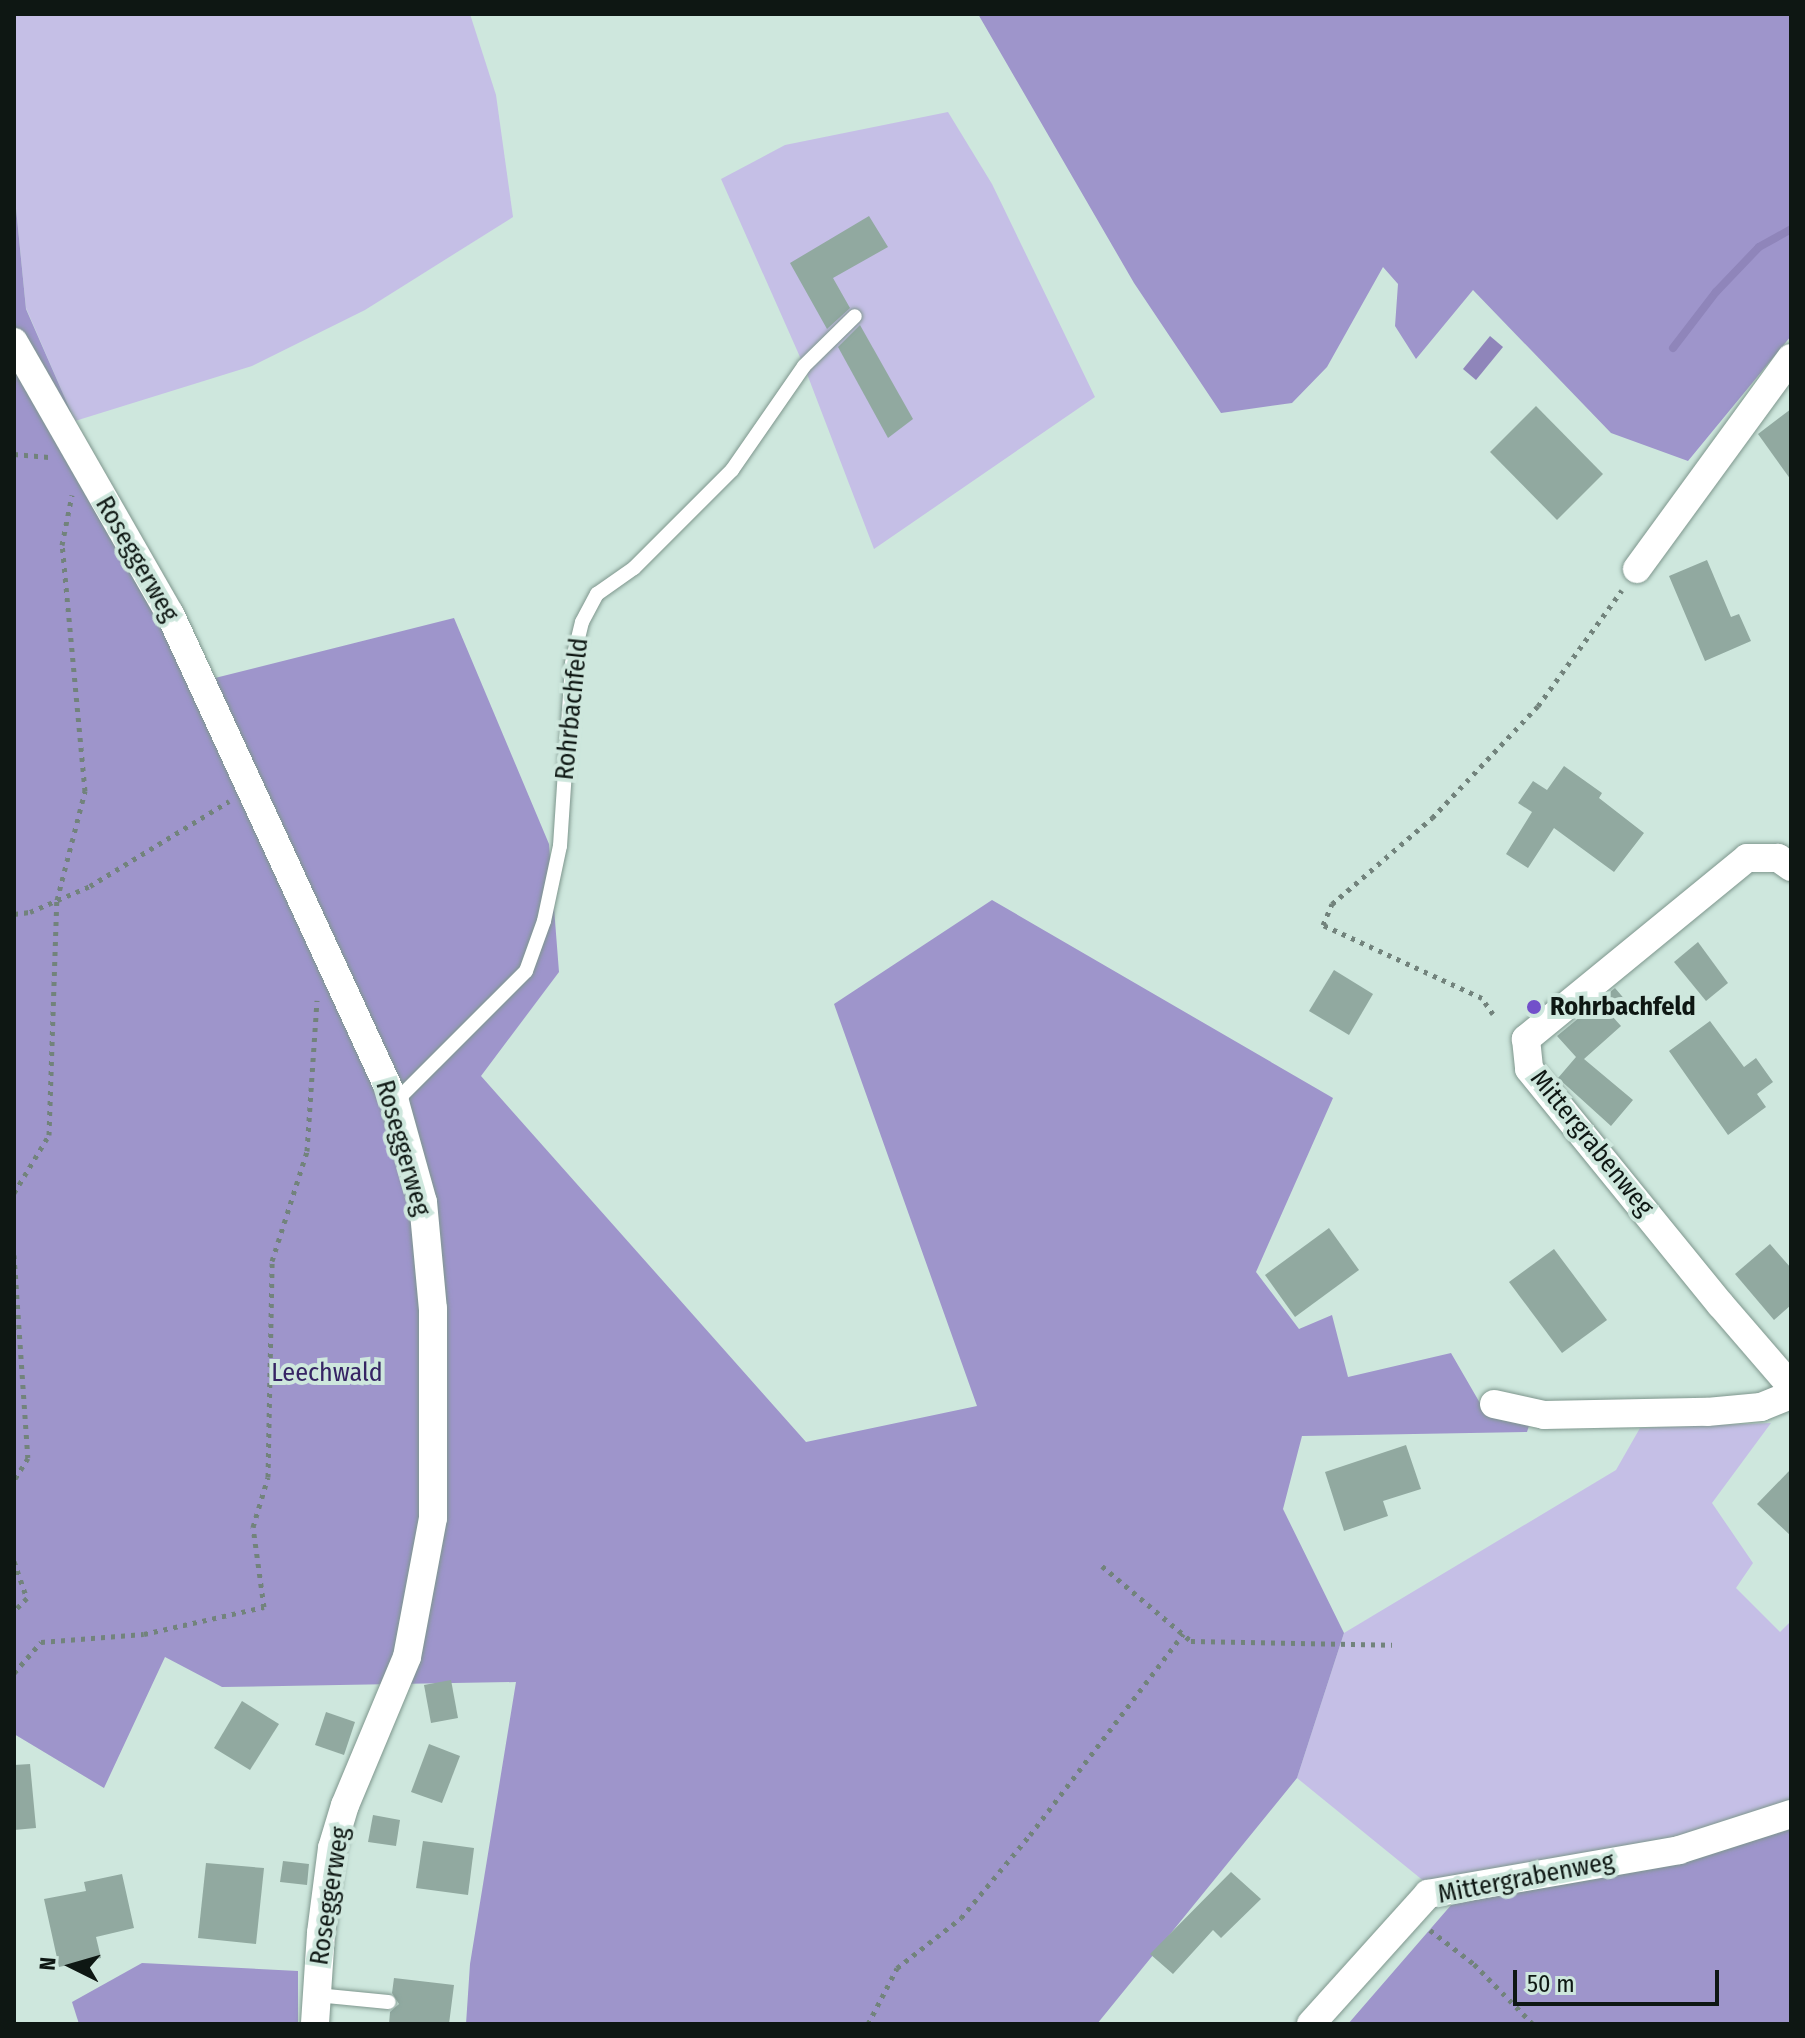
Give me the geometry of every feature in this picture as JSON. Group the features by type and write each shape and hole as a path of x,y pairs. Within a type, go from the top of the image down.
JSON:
{"street":[{"name":"Roseggerweg","path":"14,342 170,614 395,1102 423,1202 433,1309 433,1518 407,1657 345,1805 332,1848 315,2024"},
{"path":"1637,569 1791,358"},
{"name":"Mittergrabenweg","path":"1791,867 1778,858 1747,858 1526,1039 1529,1069 1791,1386"},
{"path":"1494,1404 1544,1415 1707,1412 1761,1407 1791,1395"},
{"name":"Mittergrabenweg","path":"1311,2024 1428,1894 1679,1850 1791,1814"}],"lane":[{"name":"Rohrbachfeld","path":"395,1102 526,971 544,921 560,846 572,663 582,622 597,594 634,568 732,470 804,366 855,316"},
{"path":"316,1995 389,2002"}],"path":[{"path":"14,1193 49,1135 57,900 85,791 62,545 79,460"},
{"path":"1493,1014 1482,998 1323,925 1332,904 1432,818 1538,706 1637,569"},
{"path":"14,914 90,886 172,833 251,789"},
{"path":"14,1673 41,1642 144,1634 264,1607 253,1527 268,1477 272,1261 307,1151 317,996"},
{"path":"14,1255 28,1458 14,1480"},
{"path":"14,1561 27,1598 14,1611"},
{"path":"1102,1566 1191,1641 1392,1645"},
{"path":"868,2024 897,1968 961,1918 1030,1835 1183,1634"},
{"path":"1410,1915 1474,1964 1533,2024"}],"shaded area":[{"path":"14,14 470,14 496,95 513,217 365,310 252,366 75,421 26,308 14,188"},
{"path":"948,112 992,184 1095,397 874,549 804,366 721,179 785,145"},
{"path":"1490,336 1503,347 1476,380 1463,369"},
{"path":"1771,1423 1712,1503 1753,1563 1736,1588 1780,1632 1791,1621 1791,1829 1683,1862 1452,1904 1297,1778 1344,1633 1616,1470 1640,1428"}],"green space":[{"path":"978,14 1791,14 1791,336 1688,461 1611,433 1473,290 1416,359 1395,326 1398,284 1383,267 1327,367 1292,403 1221,413 1134,283"},
{"name":"Leechwald","path":"14,188 26,309 75,421 211,679 454,618 549,844 559,972 481,1076 806,1442 977,1406 834,1004 992,900 1333,1098 1256,1272 1299,1329 1332,1315 1348,1377 1451,1353 1484,1410 1532,1416 1527,1432 1302,1436 1283,1509 1344,1633 1297,1778 1097,2024 466,2024 470,1964 516,1682 222,1687 165,1657 104,1788 14,1734"},
{"path":"1791,1829 1791,2024 1348,2024 1452,1904 1683,1862"},
{"path":"142,1963 298,1971 298,2024 79,2024 72,2002"}],"building":[{"path":"869,216 888,247 833,278 850,308 827,329 790,263"},
{"path":"860,325 913,419 888,438 838,347"},
{"path":"1536,406 1603,474 1557,520 1490,452"},
{"path":"1791,409 1791,480 1758,434"},
{"path":"1707,560 1731,617 1739,614 1751,641 1705,661 1669,576"},
{"path":"1564,766 1602,793 1599,798 1644,833 1614,872 1554,828 1528,868 1506,854 1532,812 1518,803 1533,781 1547,790"},
{"path":"1698,942 1728,983 1706,1001 1674,962"},
{"path":"1334,970 1373,994 1349,1035 1309,1011"},
{"path":"1615,988 1627,1002 1612,1016 1621,1026 1584,1059 1633,1100 1611,1126 1558,1078 1576,1057 1557,1036"},
{"path":"1710,1021 1744,1067 1756,1058 1773,1082 1757,1094 1766,1107 1728,1135 1669,1051"},
{"path":"1329,1228 1359,1270 1295,1317 1265,1275"},
{"path":"1770,1244 1791,1268 1791,1305 1774,1320 1735,1274"},
{"path":"1554,1249 1607,1320 1562,1353 1509,1282"},
{"path":"1406,1445 1421,1489 1383,1501 1388,1516 1344,1531 1325,1472"},
{"path":"1791,1469 1791,1536 1757,1504"},
{"path":"451,1680 458,1718 431,1723 424,1685"},
{"path":"242,1701 279,1724 250,1770 214,1748"},
{"path":"326,1712 355,1722 344,1755 315,1745"},
{"path":"429,1744 460,1756 442,1803 411,1792"},
{"path":"30,1764 36,1828 14,1830 14,1765"},
{"path":"373,1815 400,1820 396,1846 368,1842"},
{"path":"423,1841 474,1848 468,1895 416,1888"},
{"path":"283,1861 309,1864 307,1885 280,1882"},
{"path":"206,1863 264,1868 256,1944 198,1938"},
{"path":"1231,1872 1261,1899 1221,1938 1213,1930 1173,1974 1150,1954"},
{"path":"122,1874 134,1928 96,1937 101,1958 59,1967 44,1899 86,1891 84,1882"},
{"path":"394,1978 454,1985 449,2024 389,2024 390,2012 399,2004 392,1993"}],"waterway":[{"path":"1673,348 1716,292 1759,247 1791,229"}],"place":[{"name":"Rohrbachfeld","path":"1534,1007"}]}
